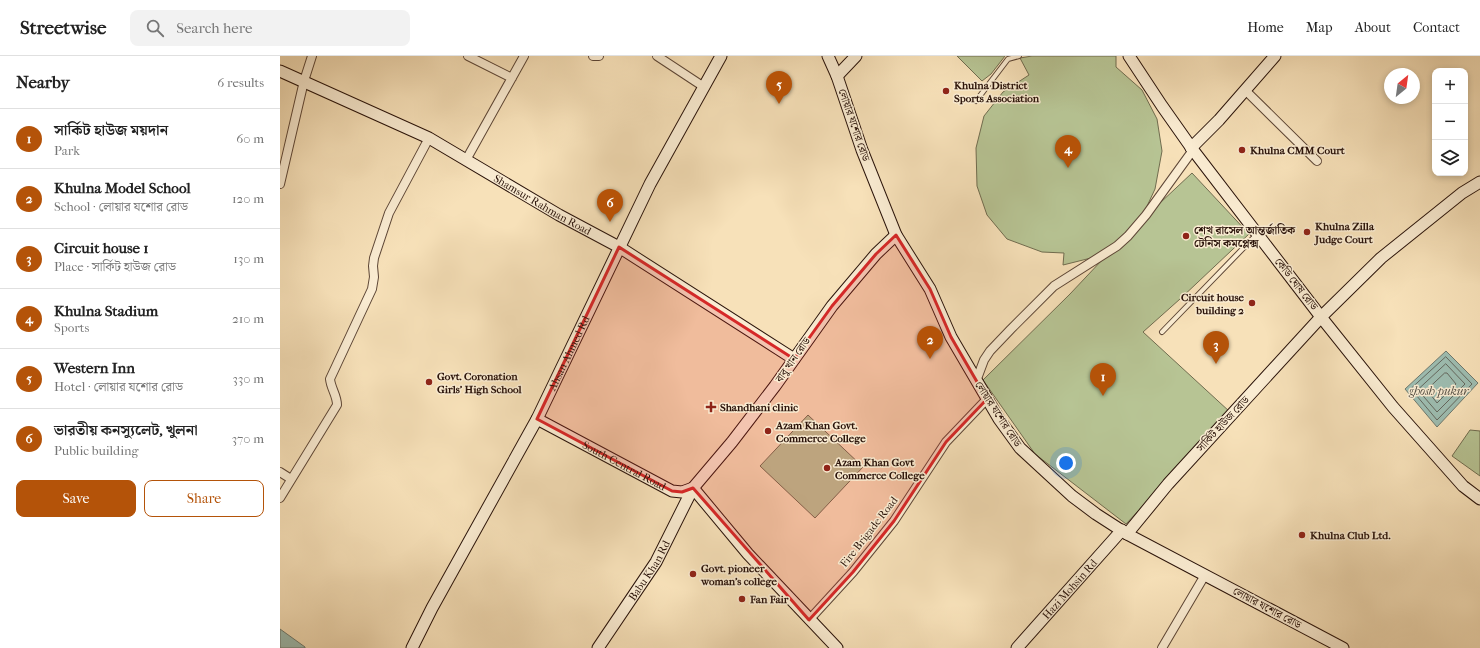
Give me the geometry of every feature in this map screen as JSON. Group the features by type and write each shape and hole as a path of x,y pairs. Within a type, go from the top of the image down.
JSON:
{"street":[{"path":"280,184 304,81 312,56"},
{"path":"468,56 512,78"},
{"path":"466,160 524,56"},
{"path":"593,56 600,56"},
{"path":"657,56 704,87"},
{"name":"Ahsan Ahmed Rd","path":"412,648 435,602 537,419 650,184 721,56"},
{"name":"লোয়ার যশোর রোড","path":"828,56 837,76 862,150 896,235 930,289 951,337 975,379 999,419 1020,448 1072,496 1124,532 1343,648"},
{"path":"837,76 856,56"},
{"name":"কেডি ঘোষ রোড","path":"1130,56 1192,149 1393,407 1463,486 1480,499"},
{"path":"975,379 978,376 984,360 990,351 1054,286 1112,249 1128,236 1146,215 1192,149 1275,56"},
{"name":"Shamsur Rahman Road","path":"280,71 429,138 559,215 619,247 794,359"},
{"path":"1245,90 1317,161"},
{"path":"280,498 337,405 337,397 331,387 330,379 372,289 374,277 374,258 389,213 429,138"},
{"name":"সার্কিট হাউজ রোড","path":"1124,532 1322,317 1381,258 1462,193 1480,182"},
{"name":"বাবু খান রোড","path":"693,488 732,442 832,306 876,254 896,235"},
{"name":"Fire Brigade Road","path":"809,620 853,572 894,521 946,442 987,399"},
{"name":"South Central Road","path":"537,419 672,491 682,492 693,488"},
{"path":"280,472 291,479"},
{"path":"693,488 748,554 837,648"},
{"name":"Babu Khan Rd","path":"598,648 656,562 693,488"},
{"name":"Hazi Mohsin Rd","path":"1017,648 1124,532"},
{"path":"1162,648 1205,575"}],"lane":[{"path":"976,101 1008,59 1019,56"},
{"path":"1162,332 1257,234"}],"highlighted area":[{"path":"896,235 930,289 951,337 987,399 946,442 894,521 853,572 809,620 693,488 682,492 672,491 537,419 619,247 794,359 832,306 876,254"}],"green space":[{"path":"957,56 1005,56 991,74 982,81"},
{"path":"1032,56 1116,56 1116,67 1142,90 1157,119 1162,151 1155,189 1142,217 1128,233 1192,173 1249,234 1143,332 1230,412 1126,524 1035,454 983,380 1070,294 1119,242 1095,257 1063,265 1064,253 1042,252 1007,239 987,215 977,186 976,148 984,116 1003,92 1029,75 1020,58"},
{"name":"Azam Khan Govt Commerce College","path":"808,415 863,467 815,518 760,466"},
{"path":"1470,430 1480,431 1480,476 1452,456"}],"water":[{"name":"ghosh pukur","path":"1446,351 1478,383 1437,427 1405,389"},
{"path":"280,629 305,647 305,648 280,648"}],"place":[{"name":"Khulna District Sports Association","path":"946,91"},
{"name":"Western Inn","path":"779,104"},
{"name":"Khulna CMM Court","path":"1242,150"},
{"name":"Khulna Stadium","path":"1068,168"},
{"name":"ভারতীয় কনস্যুলেট, খুলনা","path":"610,222"},
{"name":"Khulna Zilla Judge Court","path":"1307,232"},
{"name":"শেখ রাসেল আন্তর্জাতিক টেনিস কমপ্লেক্স","path":"1186,236"},
{"name":"Circuit house building 2","path":"1252,303"},
{"name":"Khulna Model School","path":"930,359"},
{"name":"Circuit house 1","path":"1216,364"},
{"name":"Govt. Coronation Girls' High School","path":"429,382"},
{"name":"সার্কিট হাউজ ময়দান","path":"1103,396"},
{"name":"Shandhani clinic","path":"711,407"},
{"name":"Azam Khan Govt. Commerce College","path":"768,431"},
{"name":"Azam Khan Govt Commerce College","path":"827,468"},
{"name":"Khulna Club Ltd.","path":"1302,535"},
{"name":"Govt. pioneer woman's college","path":"693,574"},
{"name":"Fan Fair","path":"742,599"}]}
